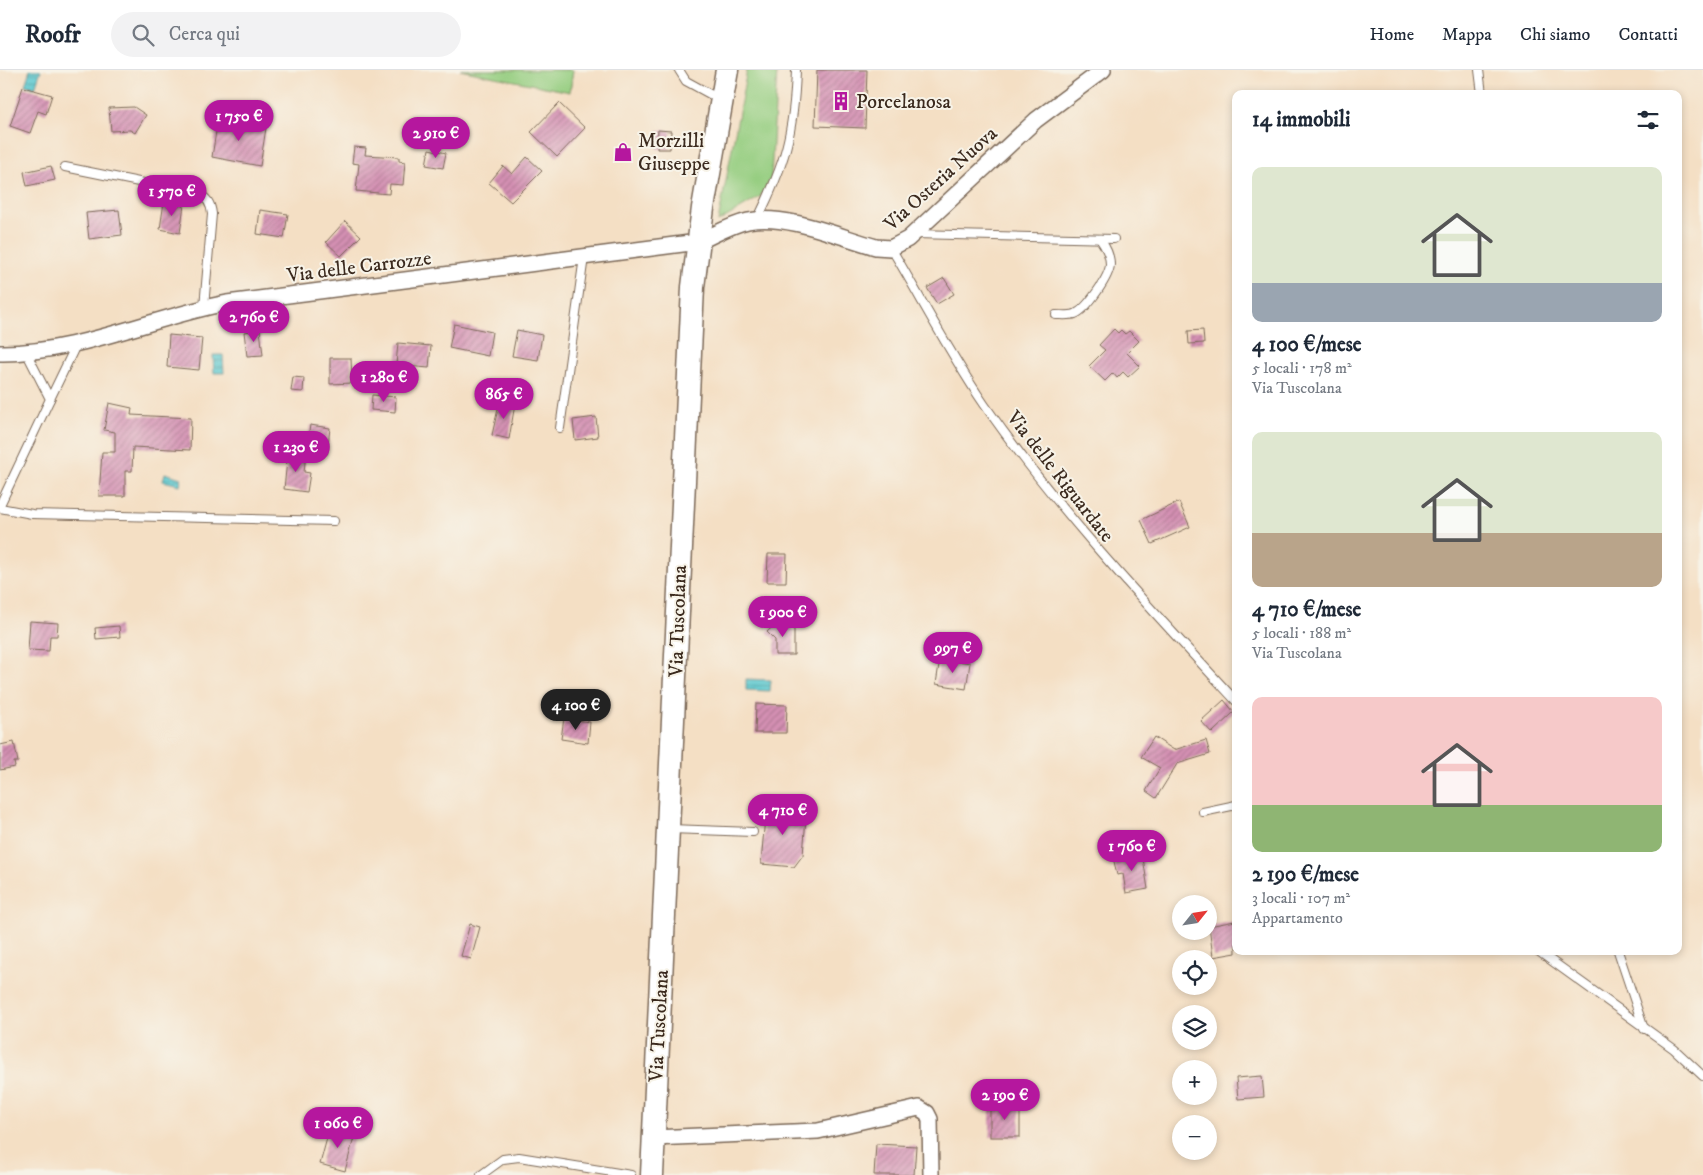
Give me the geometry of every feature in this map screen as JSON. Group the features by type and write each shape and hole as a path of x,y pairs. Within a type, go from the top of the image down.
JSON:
{"main road":[{"name":"Via Tuscolana","path":"652,1175 687,373 698,242 727,70"}],"street":[{"name":"Via Osteria Nuova","path":"698,242 737,225 757,220 787,222 876,247 892,248 912,234 1036,120 1103,70"},
{"name":"Via delle Carrozze","path":"0,353 26,352 78,342 204,307 698,242"},
{"path":"653,1138 818,1131 919,1108 927,1113 930,1119 931,1175"}],"lane":[{"path":"679,70 690,84 722,101"},
{"path":"757,220 778,178 788,145 796,70"},
{"path":"1479,70 1482,90"},
{"path":"65,167 198,194 205,198 210,205 212,214 204,307"},
{"path":"912,234 1114,239"},
{"path":"1056,315 1075,314 1082,310 1104,280 1110,263 1106,247 1100,238"},
{"name":"Via delle Riguardate","path":"892,248 961,368 1023,457 1108,560 1232,697"},
{"path":"560,428 584,257"},
{"path":"78,342 0,506 32,514 334,521"},
{"path":"26,352 50,399"},
{"path":"1203,812 1232,806"},
{"path":"668,829 753,832"},
{"path":"1543,955 1644,1029 1674,1048 1703,1076"},
{"path":"1619,955 1644,1029"},
{"path":"481,1175 503,1159 520,1157 631,1175"}],"green space":[{"path":"460,70 573,70 570,92"},
{"path":"747,70 777,70 771,179 760,197 718,222"}],"water":[{"path":"30,70 41,70 35,88 25,85"},
{"path":"213,355 223,355 224,373 214,373"},
{"path":"165,473 181,478 180,485 163,481"},
{"path":"746,679 771,680 770,691 746,690"}],"building":[{"name":"Porcelanosa","path":"817,70 867,70 865,128 815,126"},
{"path":"23,87 52,95 46,114 38,111 30,133 10,126"},
{"path":"559,103 585,128 557,157 531,132"},
{"path":"134,107 146,115 135,133 130,130 111,131 109,108"},
{"path":"218,119 266,128 260,166 212,157"},
{"path":"658,130 671,131 670,149 657,149"},
{"path":"354,147 366,148 365,155 399,157 399,161 405,162 403,185 390,184 389,194 356,191 359,164 352,163"},
{"path":"429,149 446,153 443,168 426,165"},
{"path":"527,157 542,171 511,202 489,183 503,166 512,174"},
{"path":"51,166 55,180 27,186 24,172"},
{"path":"164,202 184,205 180,233 160,229"},
{"path":"119,210 122,235 89,239 86,213"},
{"path":"260,210 288,214 284,238 257,234"},
{"path":"345,221 361,236 341,256 326,242"},
{"path":"944,278 954,294 937,304 927,288"},
{"path":"454,324 492,332 488,356 449,348"},
{"path":"1114,329 1118,333 1121,330 1125,334 1129,331 1139,341 1127,353 1140,366 1128,377 1123,372 1117,378 1113,373 1105,381 1089,366 1105,350 1099,345"},
{"path":"260,330 263,355 247,356 244,332"},
{"path":"517,330 542,335 538,360 512,356"},
{"path":"1203,330 1204,343 1189,344 1188,331"},
{"path":"169,335 202,338 199,370 167,367"},
{"path":"398,343 431,346 429,368 396,365"},
{"path":"330,358 351,358 352,383 330,384"},
{"path":"293,377 304,378 303,392 291,391"},
{"path":"372,395 396,397 395,412 371,410"},
{"path":"500,400 515,404 509,439 492,435"},
{"path":"109,403 132,408 131,415 191,418 190,450 133,447 132,471 125,471 125,496 99,496 102,452 115,452 115,432 104,430"},
{"path":"596,417 598,437 575,440 573,420"},
{"path":"310,425 330,428 327,454 306,451"},
{"path":"288,451 306,453 304,472 310,473 307,492 284,489"},
{"path":"1179,502 1190,527 1152,544 1141,520"},
{"path":"768,554 787,554 786,582 767,582"},
{"path":"782,618 794,630 794,655 775,655 775,640 767,632"},
{"path":"30,621 58,623 57,636 50,636 49,651 28,650"},
{"path":"119,626 120,637 96,639 95,628"},
{"path":"940,658 970,663 966,689 936,684"},
{"path":"1224,700 1232,710 1232,714 1212,733 1201,721"},
{"path":"756,704 787,705 786,733 755,733"},
{"path":"564,718 590,722 588,743 561,739"},
{"path":"1154,737 1174,750 1206,740 1210,754 1177,764 1156,798 1146,791 1160,768 1141,757"},
{"path":"14,742 18,762 14,762 15,767 0,770 0,745"},
{"path":"766,805 799,808 806,818 803,855 794,867 761,864"},
{"path":"1142,852 1148,889 1126,893 1123,874 1117,875 1113,857"},
{"path":"1232,922 1232,954 1217,956 1217,950 1212,950 1211,940 1218,940 1218,924"},
{"path":"470,924 480,927 471,959 461,956"},
{"path":"1262,1076 1264,1097 1238,1099 1236,1078"},
{"path":"990,1105 1020,1105 1020,1137 990,1137"},
{"path":"330,1127 355,1134 345,1171 320,1164"},
{"path":"876,1144 916,1146 914,1175 874,1175"}],"place":[{"name":"Porcelanosa","path":"841,101"},
{"name":"Morzilli Giuseppe","path":"623,152"}]}
